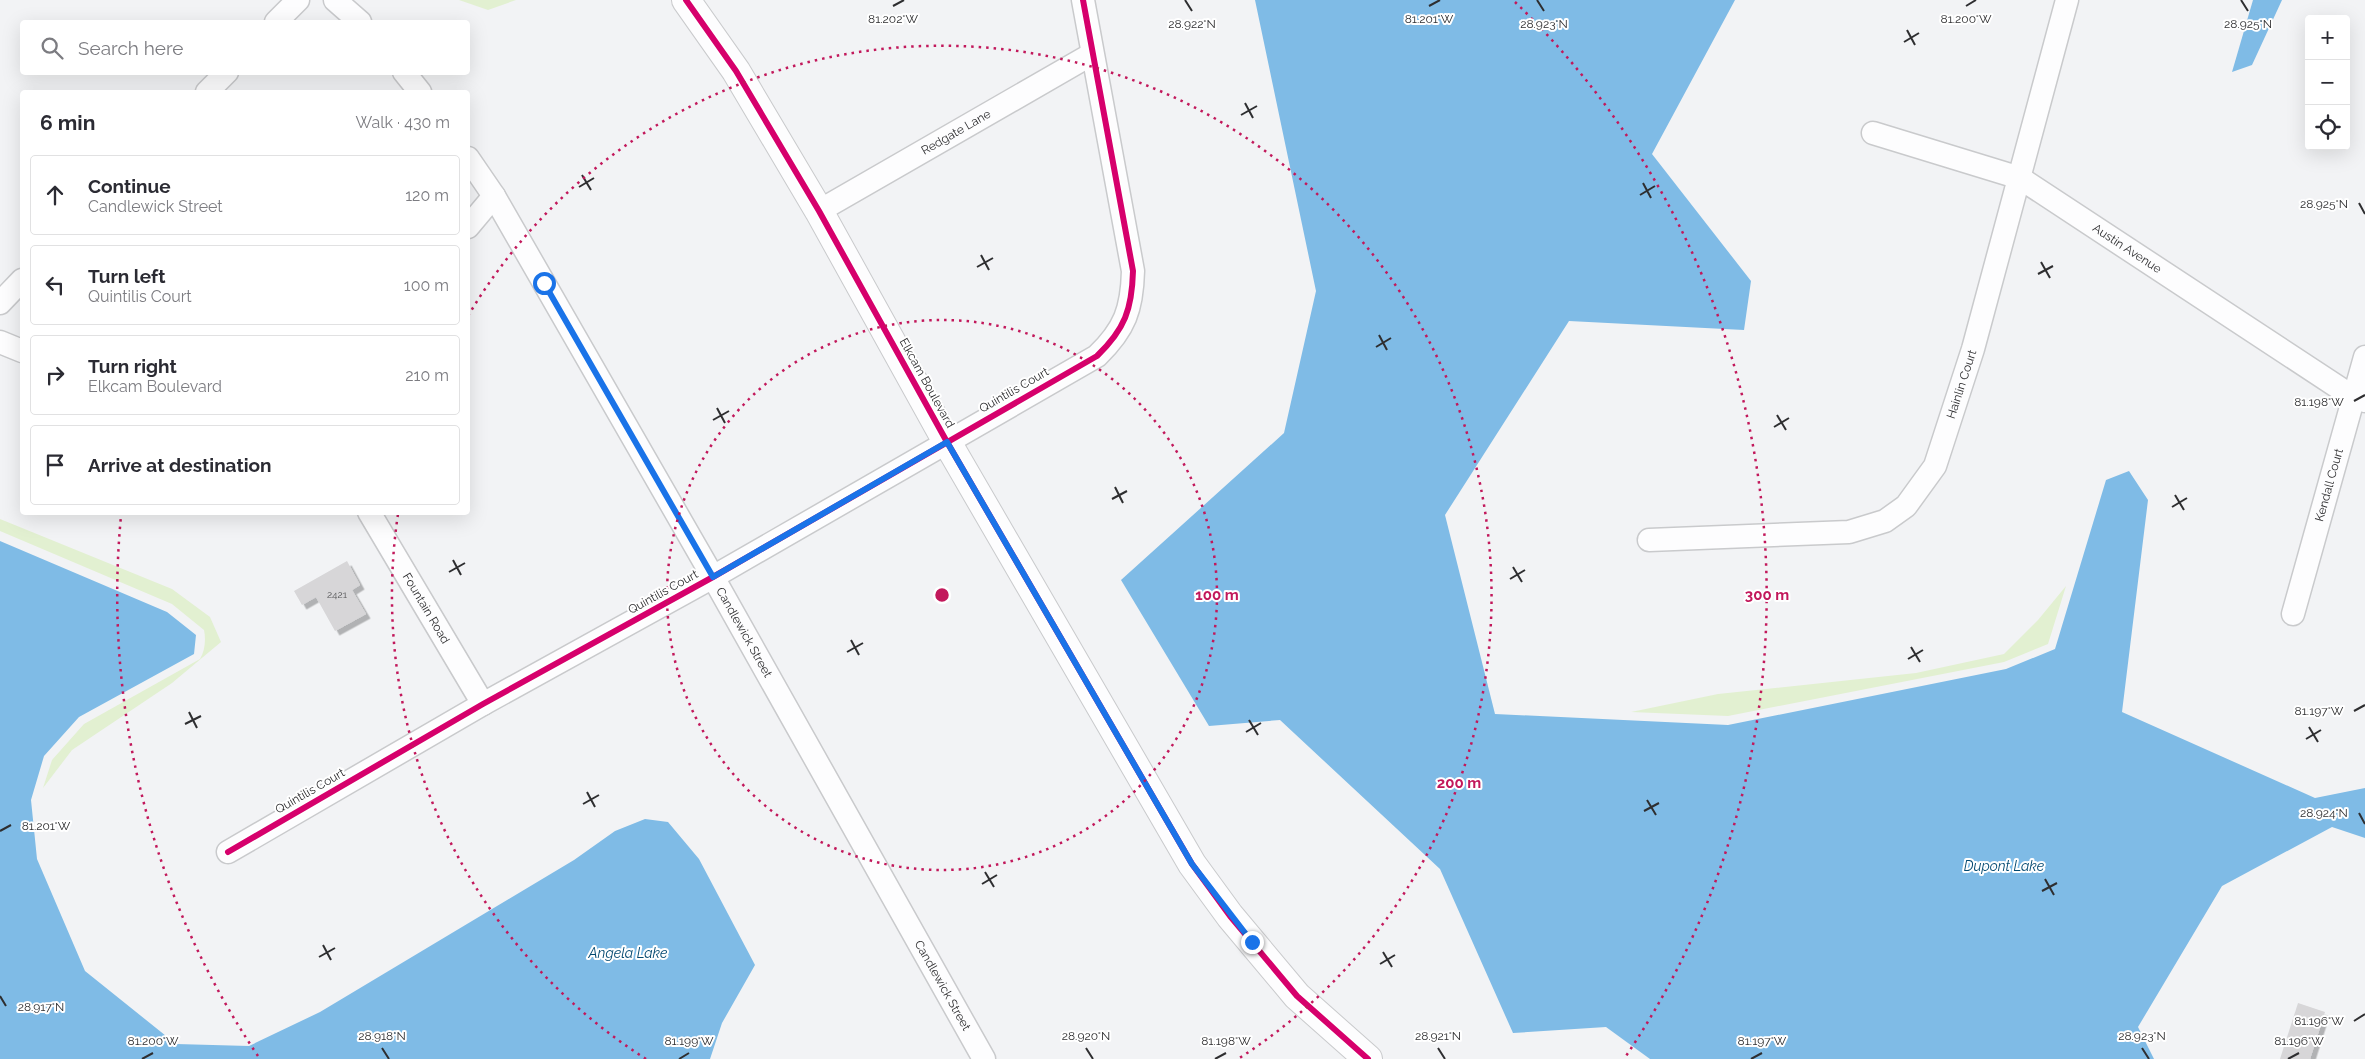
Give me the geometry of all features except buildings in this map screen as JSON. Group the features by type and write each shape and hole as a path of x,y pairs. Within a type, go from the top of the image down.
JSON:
{"street":[{"path":"278,20 298,0"},
{"path":"335,0 358,20"},
{"name":"Elkcam Boulevard","path":"686,0 736,71 819,211 947,442 1192,864 1230,916 1297,996 1368,1059"},
{"name":"Quintilis Court","path":"228,852 483,704 713,577 1097,356 1115,338 1132,300 1133,271 1083,0"},
{"name":"Hainlin Court","path":"1649,540 1849,532 1885,521 1906,506 1935,466 1973,349 2067,0"},
{"name":"Redgate Lane","path":"819,211 1092,54"},
{"path":"209,90 224,75"},
{"path":"406,75 418,90"},
{"name":"Austin Avenue","path":"1873,133 2020,178 2359,399"},
{"name":"Candlewick Street","path":"470,161 494,196 713,577 984,1059"},
{"path":"470,225 494,196"},
{"path":"0,303 20,282"},
{"path":"0,342 20,350"},
{"name":"Kendall Court","path":"2293,614 2359,399 2365,357"},
{"name":"Fountain Road","path":"371,515 483,704"}],"green space":[{"path":"459,0 516,0 488,10"},
{"path":"0,519 172,589 210,617 221,642 172,683 72,750 43,788 52,760 84,724 200,659 204,649 205,634 204,630 172,604 0,531"},
{"path":"2066,586 2048,644 2004,662 1728,716 1631,712 1718,694 1916,673 2004,654 2038,620"}],"water":[{"name":"Dupont Lake","path":"1255,0 1735,0 1652,154 1751,281 1744,330 1569,321 1445,515 1495,714 1728,725 2006,669 2055,649 2106,480 2129,471 2148,500 2122,712 2315,798 2365,788 2365,838 2332,827 2222,886 2138,1027 2154,1059 1650,1059 1606,1027 1513,1033 1440,869 1280,720 1209,726 1121,580 1284,433 1316,291"},
{"path":"2253,0 2282,0 2252,65 2232,72"},
{"name":"Angela Lake","path":"0,541 167,612 196,635 194,654 79,717 44,756 31,800 37,859 85,971 176,1044 249,1046 320,1012 574,860 615,831 645,819 668,822 699,859 755,965 722,1023 710,1059 0,1059"}],"cycle path":[{"path":"686,0 736,71 819,211 947,442 1192,864 1230,916 1297,996 1368,1059"},
{"path":"228,852 483,704 713,577 1097,356 1114,337 1125,318 1131,297 1133,271 1083,0"}],"route":[{"path":"544,283 713,577 947,442 1192,864 1230,916 1252,942"}]}
